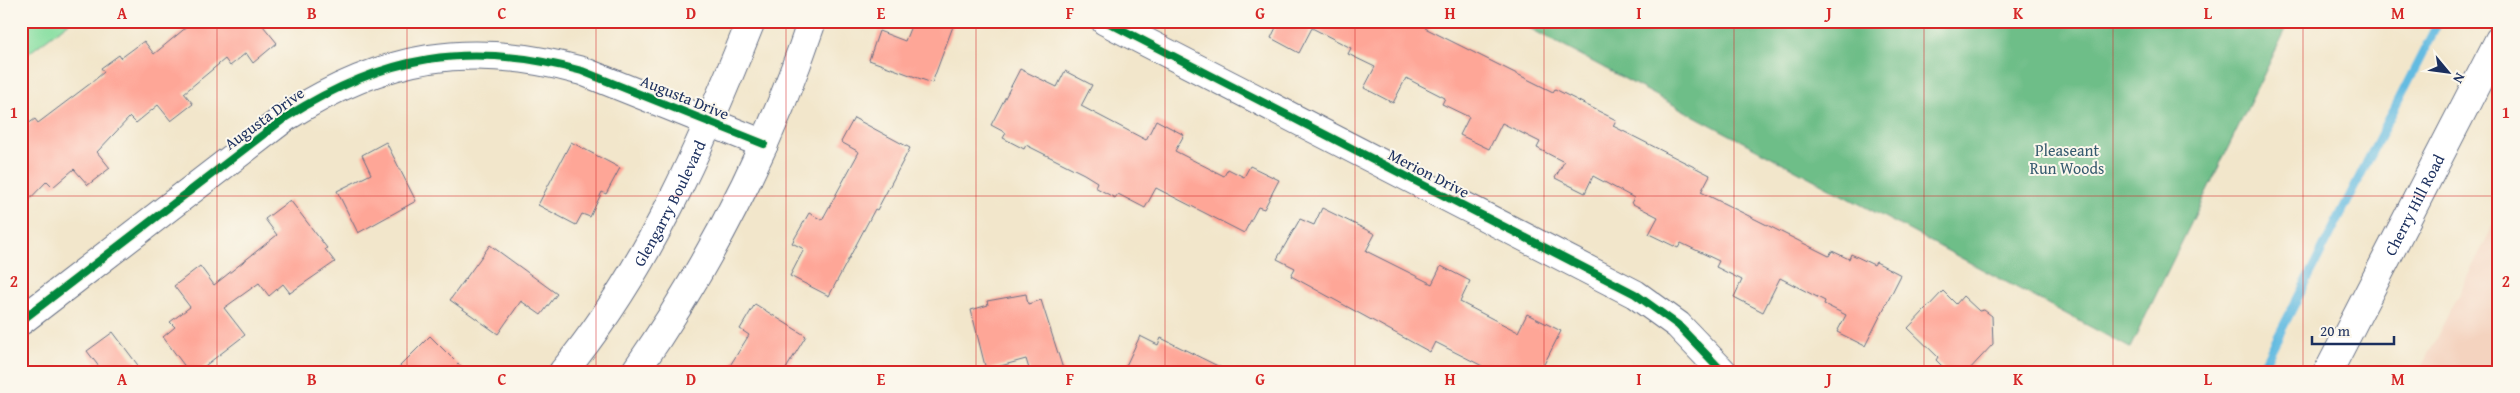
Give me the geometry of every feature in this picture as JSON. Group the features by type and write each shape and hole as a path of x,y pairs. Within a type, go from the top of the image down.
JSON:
{"street":[{"name":"Glengarry Boulevard","path":"563,372 627,280 669,207 711,122 751,21"},
{"path":"635,372 672,318 722,232 764,144 812,21"},
{"name":"Merion Drive","path":"1105,21 1635,294 1678,325 1723,372"},
{"name":"Cherry Hill Road","path":"2328,372 2499,40"},
{"name":"Augusta Drive","path":"21,321 286,117 321,95 351,81 398,64 438,57 480,54 522,57 582,70 764,144"}],"shaded area":[{"path":"2499,214 2499,372 2419,372"}],"green space":[{"path":"21,21 71,21 21,59"},
{"name":"Pleaseant Run Woods","path":"1516,21 2290,21 2130,348"}],"building":[{"path":"194,21 259,21 277,43 253,63 246,53 230,66 225,59 184,93 193,104 171,121 158,105 136,123 130,117 97,152 110,168 88,185 74,169 53,187 47,181 21,208 21,129 35,119 38,123 91,83 104,72 101,68 119,55 121,58 144,41 154,54"},
{"path":"913,21 955,21 932,83 869,60 879,31 905,41"},
{"path":"1279,21 1429,21 1425,28 1553,92 1555,89 1616,120 1613,126 1710,175 1701,192 1829,256 1832,251 1849,259 1851,254 1874,265 1876,262 1901,275 1865,346 1837,332 1846,315 1824,304 1825,301 1780,278 1763,312 1734,297 1742,280 1716,267 1719,261 1681,243 1678,248 1649,234 1658,217 1631,203 1634,198 1593,176 1585,193 1555,178 1564,162 1537,148 1540,142 1502,123 1489,149 1460,135 1469,117 1442,104 1445,98 1406,78 1393,103 1364,88 1375,67 1348,54 1351,48 1312,28 1299,53 1271,38"},
{"path":"1020,69 1057,87 1065,71 1092,85 1081,106 1146,140 1156,120 1184,135 1175,151 1224,176 1228,169 1244,177 1250,166 1279,180 1264,209 1258,207 1244,233 1156,188 1145,208 1118,194 1115,198 1095,187 1097,182 1084,174 1026,145 1024,149 1003,138 1006,133 991,125"},
{"path":"854,118 910,148 829,296 790,276 804,249 792,243 809,213 822,220 859,152 841,142"},
{"path":"386,142 416,201 358,233 337,191 371,174 362,155"},
{"path":"571,142 620,168 606,194 602,192 590,217 582,214 576,225 538,205"},
{"path":"290,200 327,248 325,249 335,262 290,293 283,284 269,296 259,283 224,308 245,335 197,372 189,372 163,337 175,327 170,322 190,307 174,286 200,266 214,285 277,235 265,219"},
{"path":"1322,208 1375,234 1366,251 1432,284 1441,266 1470,281 1460,302 1518,332 1527,314 1561,331 1540,372 1494,372 1435,342 1430,352 1291,276 1295,268 1277,259 1300,219 1314,225"},
{"path":"490,245 557,294 541,315 521,301 498,334 450,300"},
{"path":"1943,291 1956,304 1963,296 1979,311 1984,310 1992,316 1993,344 1967,372 1948,372 1936,360 1938,357 1908,328"},
{"path":"1026,294 1028,304 1041,300 1064,372 1030,372 1026,359 986,370 971,310 988,305 987,301"},
{"path":"755,304 806,336 784,372 726,372 749,335 740,329"},
{"path":"113,332 143,372 103,372 87,351"},
{"path":"430,336 466,372 394,372"},
{"path":"1140,336 1158,345 1161,338 1230,372 1123,372"}],"waterway":[{"path":"2260,372 2439,21"}],"cycle path":[{"path":"1105,21 1635,294 1678,325 1723,372"},
{"path":"21,321 286,117 322,96 358,79 393,67 428,59 465,56 502,56 541,62 582,71 764,144"}]}
